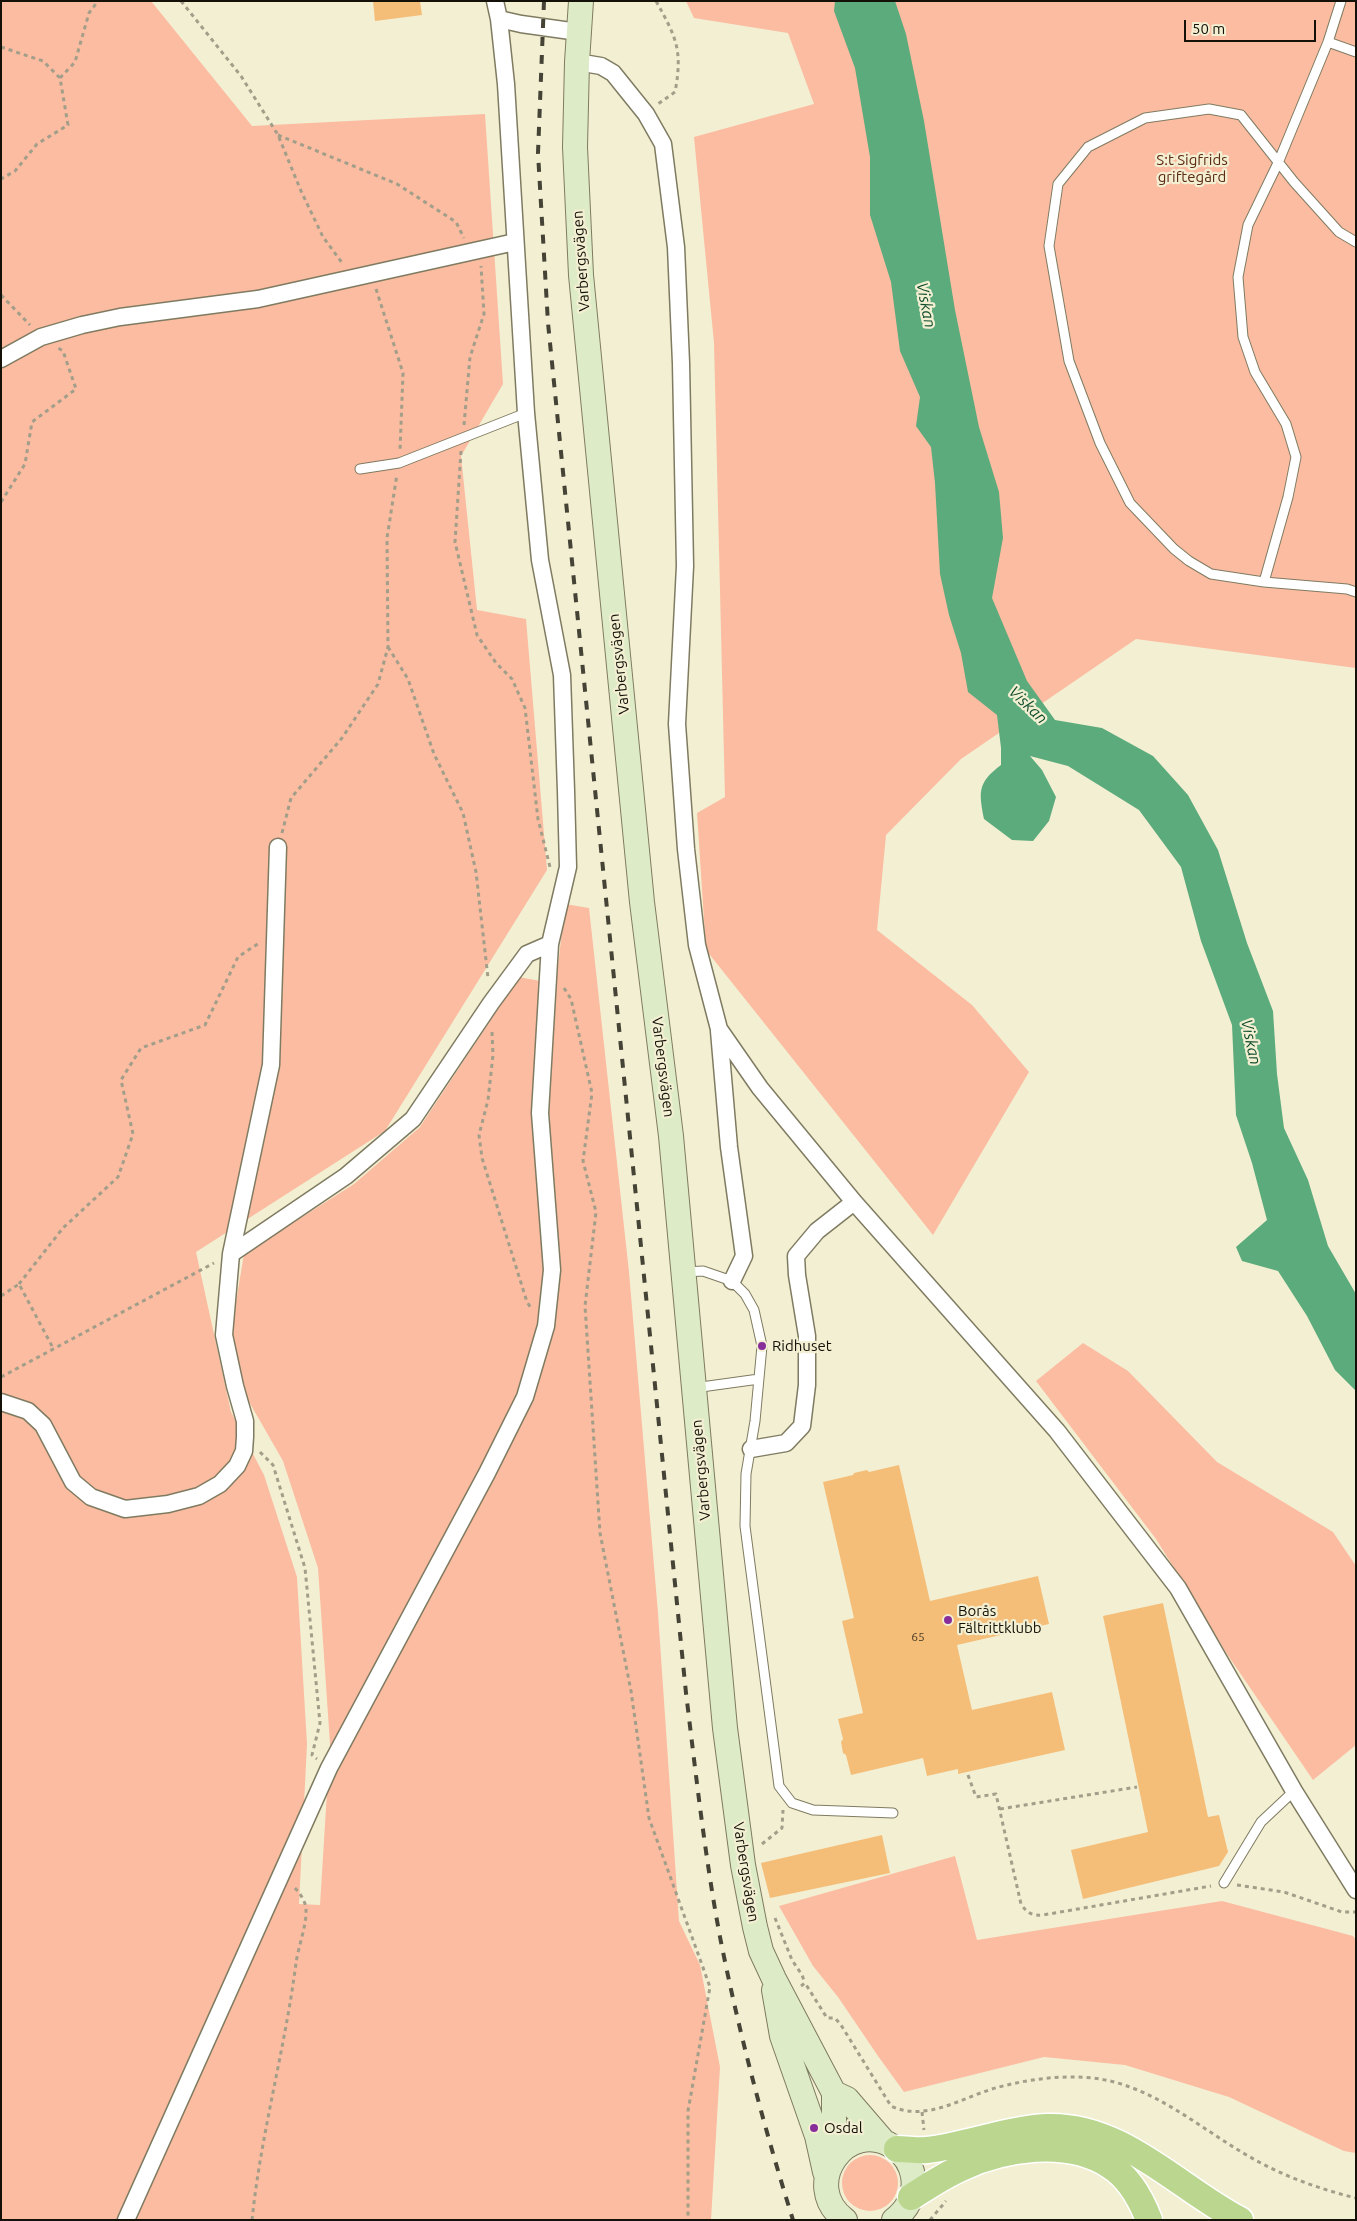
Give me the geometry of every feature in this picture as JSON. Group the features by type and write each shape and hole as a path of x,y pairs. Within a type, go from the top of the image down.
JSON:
{"main road":[{"name":"Varbergsvägen","path":"581,1 578,32 575,147 582,285 642,902 671,1136 685,1272 724,1720 743,1865 761,1950 834,2103"},
{"path":"774,1978 774,1997 782,2036 816,2136 830,2169"},
{"path":"846,2220 836,2212 829,2200 834,2103 847,2099 890,2146 905,2158 911,2168 914,2186 901,2213"},
{"path":"830,2169 844,2148 856,2142 870,2140 890,2146 926,2150 1011,2131 1048,2127 1077,2129 1116,2142 1240,2220"},
{"path":"901,2213 938,2179 963,2167 1031,2148 1063,2148 1086,2154 1110,2165 1126,2180 1141,2200 1149,2220"}],"street":[{"path":"126,2220 329,1768 487,1473 525,1397 546,1326 552,1270 540,1113 550,944 568,868 562,675 540,560 526,413 506,84 499,19 495,1"},
{"path":"499,19 578,32"},
{"path":"577,62 601,66 613,73 646,114 663,144 676,247 686,566 677,724 686,849 697,946 719,1029 729,1146 744,1256 732,1281"},
{"path":"1,359 41,337 120,317 258,299 515,242"},
{"path":"1,1402 28,1410 42,1425 73,1482 91,1497 125,1509 168,1504 199,1496 220,1484 237,1466 244,1451 246,1437 245,1421 224,1335 231,1254 271,1065 278,847"},
{"path":"231,1254 346,1176 413,1119 491,1003 527,954 550,944"},
{"path":"719,1029 760,1088 854,1202 1057,1431 1178,1588 1294,1790 1356,1890"},
{"path":"751,1450 786,1443 802,1426 807,1385 807,1336 797,1275 796,1256 817,1232 854,1202"}],"lane":[{"path":"1264,582 1288,497 1296,457 1286,424 1255,372 1243,337 1238,277 1248,225 1278,163 1328,42 1341,1"},
{"path":"1328,42 1356,52"},
{"path":"1356,242 1339,232 1278,163 1241,115 1209,109 1145,118 1088,147 1058,184 1049,246 1069,360 1100,443 1130,503 1174,549 1211,574 1264,582 1347,589 1356,592"},
{"path":"360,469 399,464 462,437 526,413"},
{"path":"685,1272 704,1271 732,1281 745,1294 754,1310 762,1346 751,1450 746,1474 745,1526 779,1786 792,1803 813,1810 893,1813"},
{"path":"694,1388 759,1379"},
{"path":"1224,1883 1262,1822 1294,1790"}],"path":[{"path":"60,78 75,62 89,13 98,1"},
{"path":"181,1 242,76 278,135 301,191 323,237 352,277"},
{"path":"646,114 675,92 679,73 678,44 656,1"},
{"path":"1,47 43,61 60,78 68,125 38,144 15,171 1,179"},
{"path":"278,135 397,184 456,222 470,252 481,262 484,314 470,357 454,542 477,635 496,663 512,679 525,708 538,819 560,904"},
{"path":"278,847 291,798 342,738 378,684 388,647 387,538 399,464 403,373 372,274"},
{"path":"1,295 41,337 63,351 76,388 32,422 25,464 1,502"},
{"path":"388,647 408,679 434,754 463,813 476,872 491,1003 493,1055 488,1100 479,1135 482,1158 527,1302 546,1326"},
{"path":"1,1296 19,1284 63,1228 118,1177 133,1134 121,1080 140,1048 205,1025 238,957 276,932"},
{"path":"549,965 571,999 592,1093 583,1162 596,1212 585,1306 600,1533 631,1690 649,1818 710,1987 688,2111 688,2220"},
{"path":"1,1377 231,1254"},
{"path":"19,1284 53,1348"},
{"path":"246,1437 273,1465 305,1568 320,1723 312,1755 329,1768"},
{"path":"968,1775 976,1796 996,1794 1021,1904 1027,1912 1036,1916 1224,1883 1284,1892 1342,1912 1356,1912"},
{"path":"999,1809 1137,1787"},
{"path":"743,1865 758,1855 762,1842 782,1828 784,1792"},
{"path":"252,2220 266,2130 290,2010 297,1953 306,1910 303,1898 295,1888 279,1878"},
{"path":"774,1916 792,1960 802,1975 803,1985 827,2018 835,2018 841,2025 891,2106 898,2110 922,2112 997,2087 1034,2079 1060,2077 1094,2078 1142,2092 1168,2105 1251,2158 1289,2176 1321,2189 1356,2198"},
{"path":"930,2220 950,2198"}],"green space":[{"path":"1,1 151,1 252,126 485,114 503,384 461,456 477,610 526,619 547,870 385,1131 196,1252 231,1412 264,1475 297,1577 307,1744 299,1904 320,1905 330,1744 318,1568 283,1461 244,1393 231,1332 244,1254 354,1184 420,1127 519,977 556,984 565,904 589,908 629,1272 658,1613 679,1921 700,1965 720,2067 711,2220 1,2220"},
{"name":"S:t Sigfrids griftegård","path":"686,1 1356,1 1356,668 1136,639 961,759 886,835 877,930 972,1005 1029,1072 933,1235 706,950 697,813 725,797 714,343 694,137 814,104 788,33 694,18"},
{"path":"1083,1343 1128,1371 1217,1462 1333,1532 1356,1566 1356,1745 1313,1780 1227,1654 1156,1539 1036,1381"},
{"path":"955,1856 977,1940 1222,1901 1353,1936 1356,1940 1356,2153 1344,2151 1229,2097 1125,2065 1044,2057 904,2092 838,1997 813,1966 779,1906"},
{"path":"865,2155 875,2155 890,2163 896,2172 898,2183 896,2194 890,2203 875,2211 865,2211 854,2206 847,2199 842,2188 842,2178 847,2167 854,2160"}],"water":[{"name":"Viskan","path":"835,1 895,1 906,34 924,121 955,310 979,427 999,492 1003,538 992,598 1027,681 1055,720 1102,728 1153,756 1188,795 1218,850 1247,943 1273,1011 1277,1074 1284,1128 1308,1180 1328,1246 1356,1294 1356,1391 1335,1370 1307,1316 1278,1271 1242,1261 1236,1247 1267,1220 1252,1163 1236,1115 1232,1025 1201,941 1181,867 1139,810 1068,766 1030,756 1042,770 1056,797 1049,821 1033,841 1012,840 984,819 981,802 982,789 988,777 1001,765 997,715 968,692 961,653 949,615 940,574 931,447 916,426 920,397 900,351 891,282 870,215 870,157 855,68 834,11"}],"building":[{"path":"373,1 420,1 422,15 375,21"},
{"name":"Borås Fältrittklubb","path":"899,1465 930,1601 1038,1576 1049,1624 957,1645 972,1710 1052,1692 1065,1750 958,1774 958,1769 927,1776 923,1758 851,1775 846,1755 843,1753 841,1742 843,1739 838,1719 863,1713 842,1621 854,1618 823,1482 867,1470 869,1472"},
{"path":"1163,1603 1208,1817 1219,1815 1228,1852 1219,1866 1083,1899 1071,1850 1148,1832 1103,1616"},
{"path":"882,1835 890,1873 770,1898 761,1863"}],"railway":[{"path":"544,1 538,153 548,323 686,1693 705,1846 720,1937 735,2009 753,2080 793,2220"}],"place":[{"name":"Ridhuset","path":"762,1346"},
{"name":"Borås Fältrittklubb","path":"948,1620"},
{"name":"Osdal","path":"814,2128"}]}
